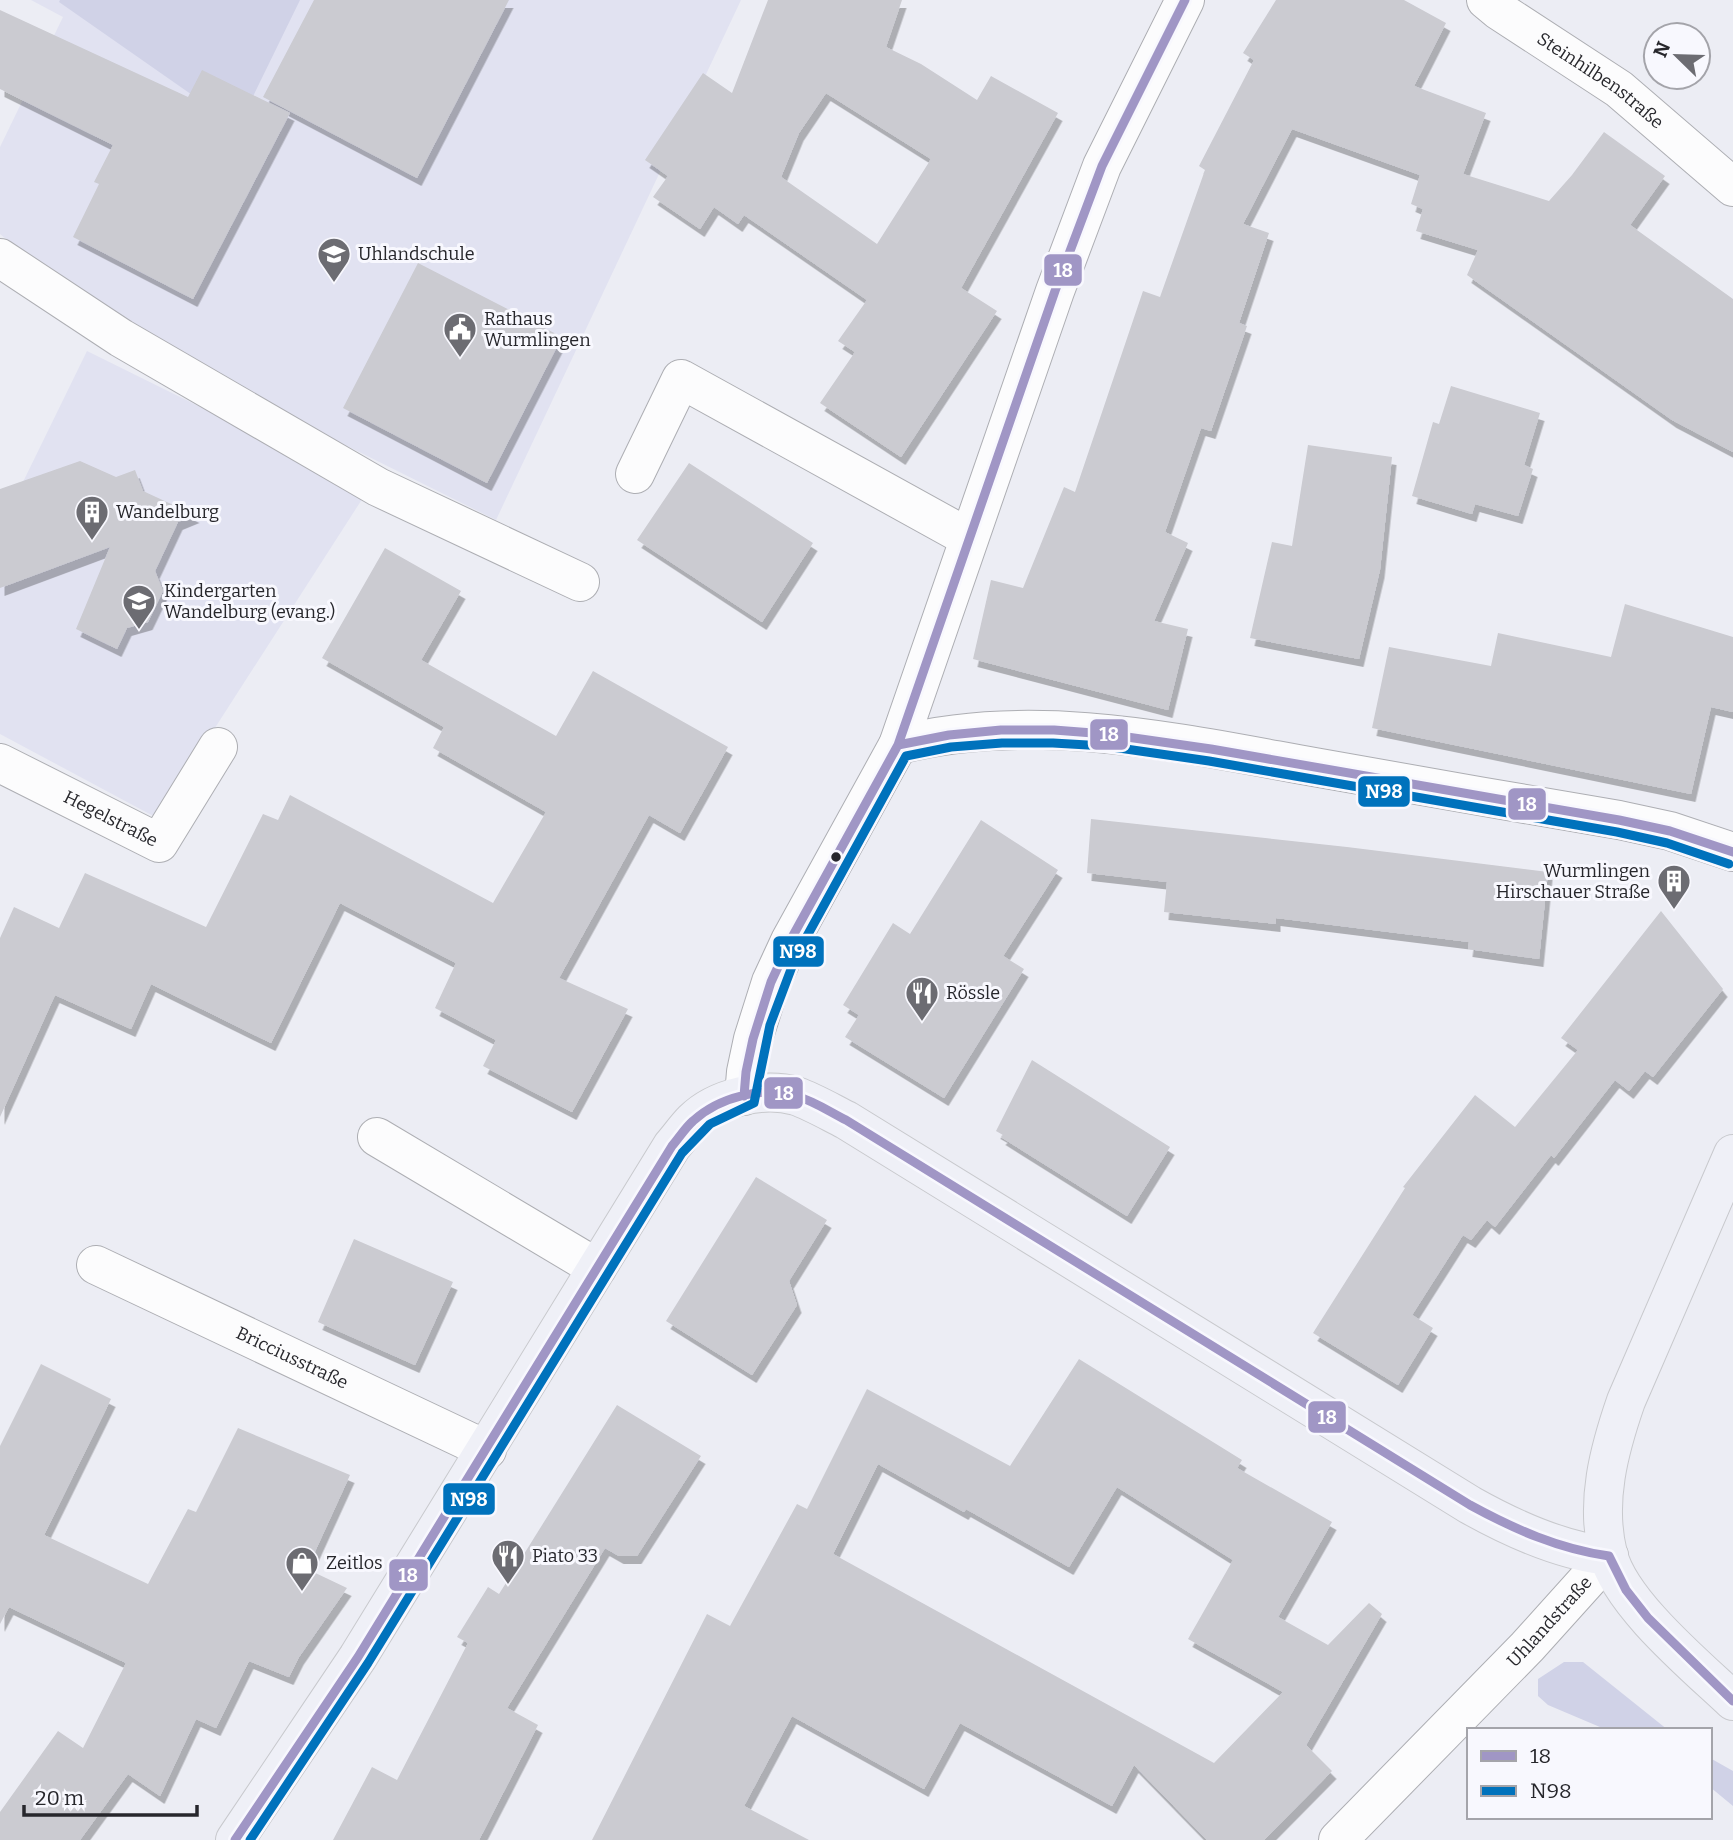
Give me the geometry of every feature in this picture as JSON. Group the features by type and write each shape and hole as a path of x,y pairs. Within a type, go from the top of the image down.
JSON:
{"main road":[{"path":"235,1840 352,1666 672,1146 694,1120 715,1106 744,1096 769,1093 795,1096 846,1120 1470,1505 1529,1532 1588,1554 1608,1556"},
{"path":"1733,1154 1626,1401 1612,1441 1604,1483 1603,1507 1608,1556 1626,1590 1648,1618 1733,1701"}],"street":[{"path":"744,1096 753,1039 771,982 785,951 898,745 1055,291 1102,166 1185,0"},
{"name":"Steinhilbenstraße","path":"1486,0 1497,10 1619,89 1725,170"},
{"path":"0,258 121,338 378,487 580,582"},
{"path":"635,474 681,379 969,538"},
{"path":"898,745 934,736 1025,730 1155,738 1619,820 1670,831 1733,852"},
{"name":"Hegelstraße","path":"0,763 159,843 218,747"},
{"path":"377,1138 597,1268"},
{"name":"Bricciusstraße","path":"96,1265 487,1450"},
{"name":"Uhlandstraße","path":"1338,1840 1527,1647 1608,1556"}],"shaded area":[{"name":"Uhlandschule","path":"31,0 741,0 496,520 120,333 0,234 0,147 63,17"},
{"path":"300,0 238,127 59,2"},
{"name":"Kindergarten Wandelburg (evang.)","path":"87,351 368,490 157,818 0,734 0,529"},
{"path":"1564,1662 1583,1662 1666,1728 1602,1728 1548,1705 1538,1696 1538,1679"},
{"path":"1712,1759 1733,1771 1733,1806 1712,1789"}],"building":[{"path":"314,0 509,0 417,178 263,97"},
{"path":"768,0 902,0 886,47 921,64 977,100 991,76 1058,113 961,288 997,311 901,457 820,403 855,352 838,341 867,300 744,215 738,224 714,207 700,229 653,197 668,176 645,160 703,73 732,93","holes":["826,93 931,159 877,244 781,177 799,133"]},
{"path":"1276,0 1404,0 1446,23 1414,86 1486,113 1463,174 1549,201 1604,132 1665,176 1630,225 1733,299 1733,452 1672,420 1467,275 1478,250 1416,231 1423,209 1411,204 1420,175 1292,129 1243,224 1269,233 1239,323 1247,326 1211,431 1201,428 1165,532 1188,543 1154,621 1188,629 1168,710 973,659 991,580 1023,588 1064,487 1075,492 1143,291 1160,297 1205,170 1199,166 1254,60 1243,53"},
{"path":"0,10 188,97 202,70 290,113 193,299 73,237 99,184 94,182 113,145 0,89"},
{"name":"Rathaus Wurmlingen","path":"418,263 562,337 487,483 343,408"},
{"path":"1451,386 1540,413 1524,465 1533,469 1518,516 1475,504 1472,514 1412,496 1433,422 1439,424"},
{"path":"1308,445 1392,457 1380,570 1359,659 1250,638 1272,542 1292,546"},
{"name":"Wandelburg","path":"80,461 116,477 135,470 143,491 195,515 178,522 155,571 163,591 148,622 127,628 117,649 76,629 110,547 0,588 0,489"},
{"path":"689,463 813,543 762,622 637,540"},
{"path":"385,548 461,591 421,660 556,736 593,671 728,747 680,833 649,815 559,978 628,1009 572,1112 483,1066 496,1040 435,1008 456,963 340,903 271,1043 151,984 131,1029 55,995 0,1117 0,938 14,907 59,928 85,873 206,927 263,814 278,820 290,795 493,903 546,812 433,748 444,727 322,658"},
{"path":"1625,604 1733,637 1733,712 1711,707 1691,794 1372,728 1389,647 1491,666 1498,633 1611,657"},
{"path":"1091,819 1548,872 1539,959 1468,949 1469,942 1276,918 1276,924 1164,912 1167,882 1087,873"},
{"name":"Rössle","path":"981,820 1058,870 1003,956 1024,969 944,1098 845,1037 859,1015 843,1005 893,923 910,934"},
{"path":"1661,911 1723,989 1653,1077 1645,1071 1629,1091 1615,1080 1554,1158 1551,1155 1495,1227 1487,1220 1471,1240 1463,1235 1412,1315 1433,1328 1398,1385 1313,1333 1405,1188 1403,1187 1475,1095 1515,1127 1578,1050 1561,1038"},
{"path":"1032,1060 1170,1147 1127,1216 1001,1137 1003,1135 996,1131"},
{"path":"756,1177 827,1220 789,1281 797,1305 752,1375 666,1321"},
{"path":"354,1239 453,1282 415,1365 318,1322"},
{"path":"1079,1359 1242,1460 1237,1468 1332,1522 1278,1617 1328,1645 1369,1603 1382,1614 1306,1745 1332,1771 1264,1840 1207,1840 1134,1765 1112,1806 960,1723 924,1789 792,1716 744,1806 809,1840 592,1840 707,1614 730,1626 797,1504 807,1509 867,1389 1010,1466","holes":["878,1464 964,1512 966,1509 1069,1567 1117,1487 1233,1560 1188,1639 1283,1692 1214,1763 833,1554"]},
{"path":"41,1364 111,1399 44,1535 148,1584 188,1509 196,1512 238,1428 350,1475 307,1569 347,1588 299,1657 289,1677 249,1661 216,1728 196,1719 160,1796 128,1774 80,1840 0,1840 0,1812 58,1731 83,1748 126,1663 9,1607 0,1624 0,1446"},
{"path":"617,1405 701,1456 637,1556 619,1556 605,1548 507,1708 538,1725 479,1840 333,1840 372,1767 397,1780 468,1643 457,1637 488,1587 499,1594"}],"transit line":[{"name":"18","path":"744,1096 753,1039 771,982 790,941 898,745 1055,291 1102,166 1185,0"},
{"name":"18","path":"898,745 949,735 1001,730 1106,734 1211,749 1619,820 1670,831 1733,852"},
{"name":"N98","path":"250,1840 368,1663 682,1153 710,1124 754,1103 770,1025 796,956 906,756 951,747 1002,743 1105,746 1209,761 1617,832 1667,843 1729,864"},
{"name":"18","path":"235,1840 358,1657 672,1146 690,1124 715,1106 756,1093 783,1093 803,1098 846,1120 1470,1505 1537,1537 1609,1556"},
{"name":"18","path":"1609,1556 1626,1590 1648,1618 1733,1701"}],"place":[{"name":"Uhlandschule","path":"334,284"},
{"name":"Rathaus Wurmlingen","path":"460,359"},
{"name":"Wandelburg","path":"92,542"},
{"name":"Kindergarten Wandelburg (evang.)","path":"139,631"},
{"name":"Wurmlingen Hirschauer Straße","path":"1674,911"},
{"name":"Rössle","path":"922,1023"},
{"name":"Piato 33","path":"508,1586"},
{"name":"Zeitlos","path":"302,1593"}]}
